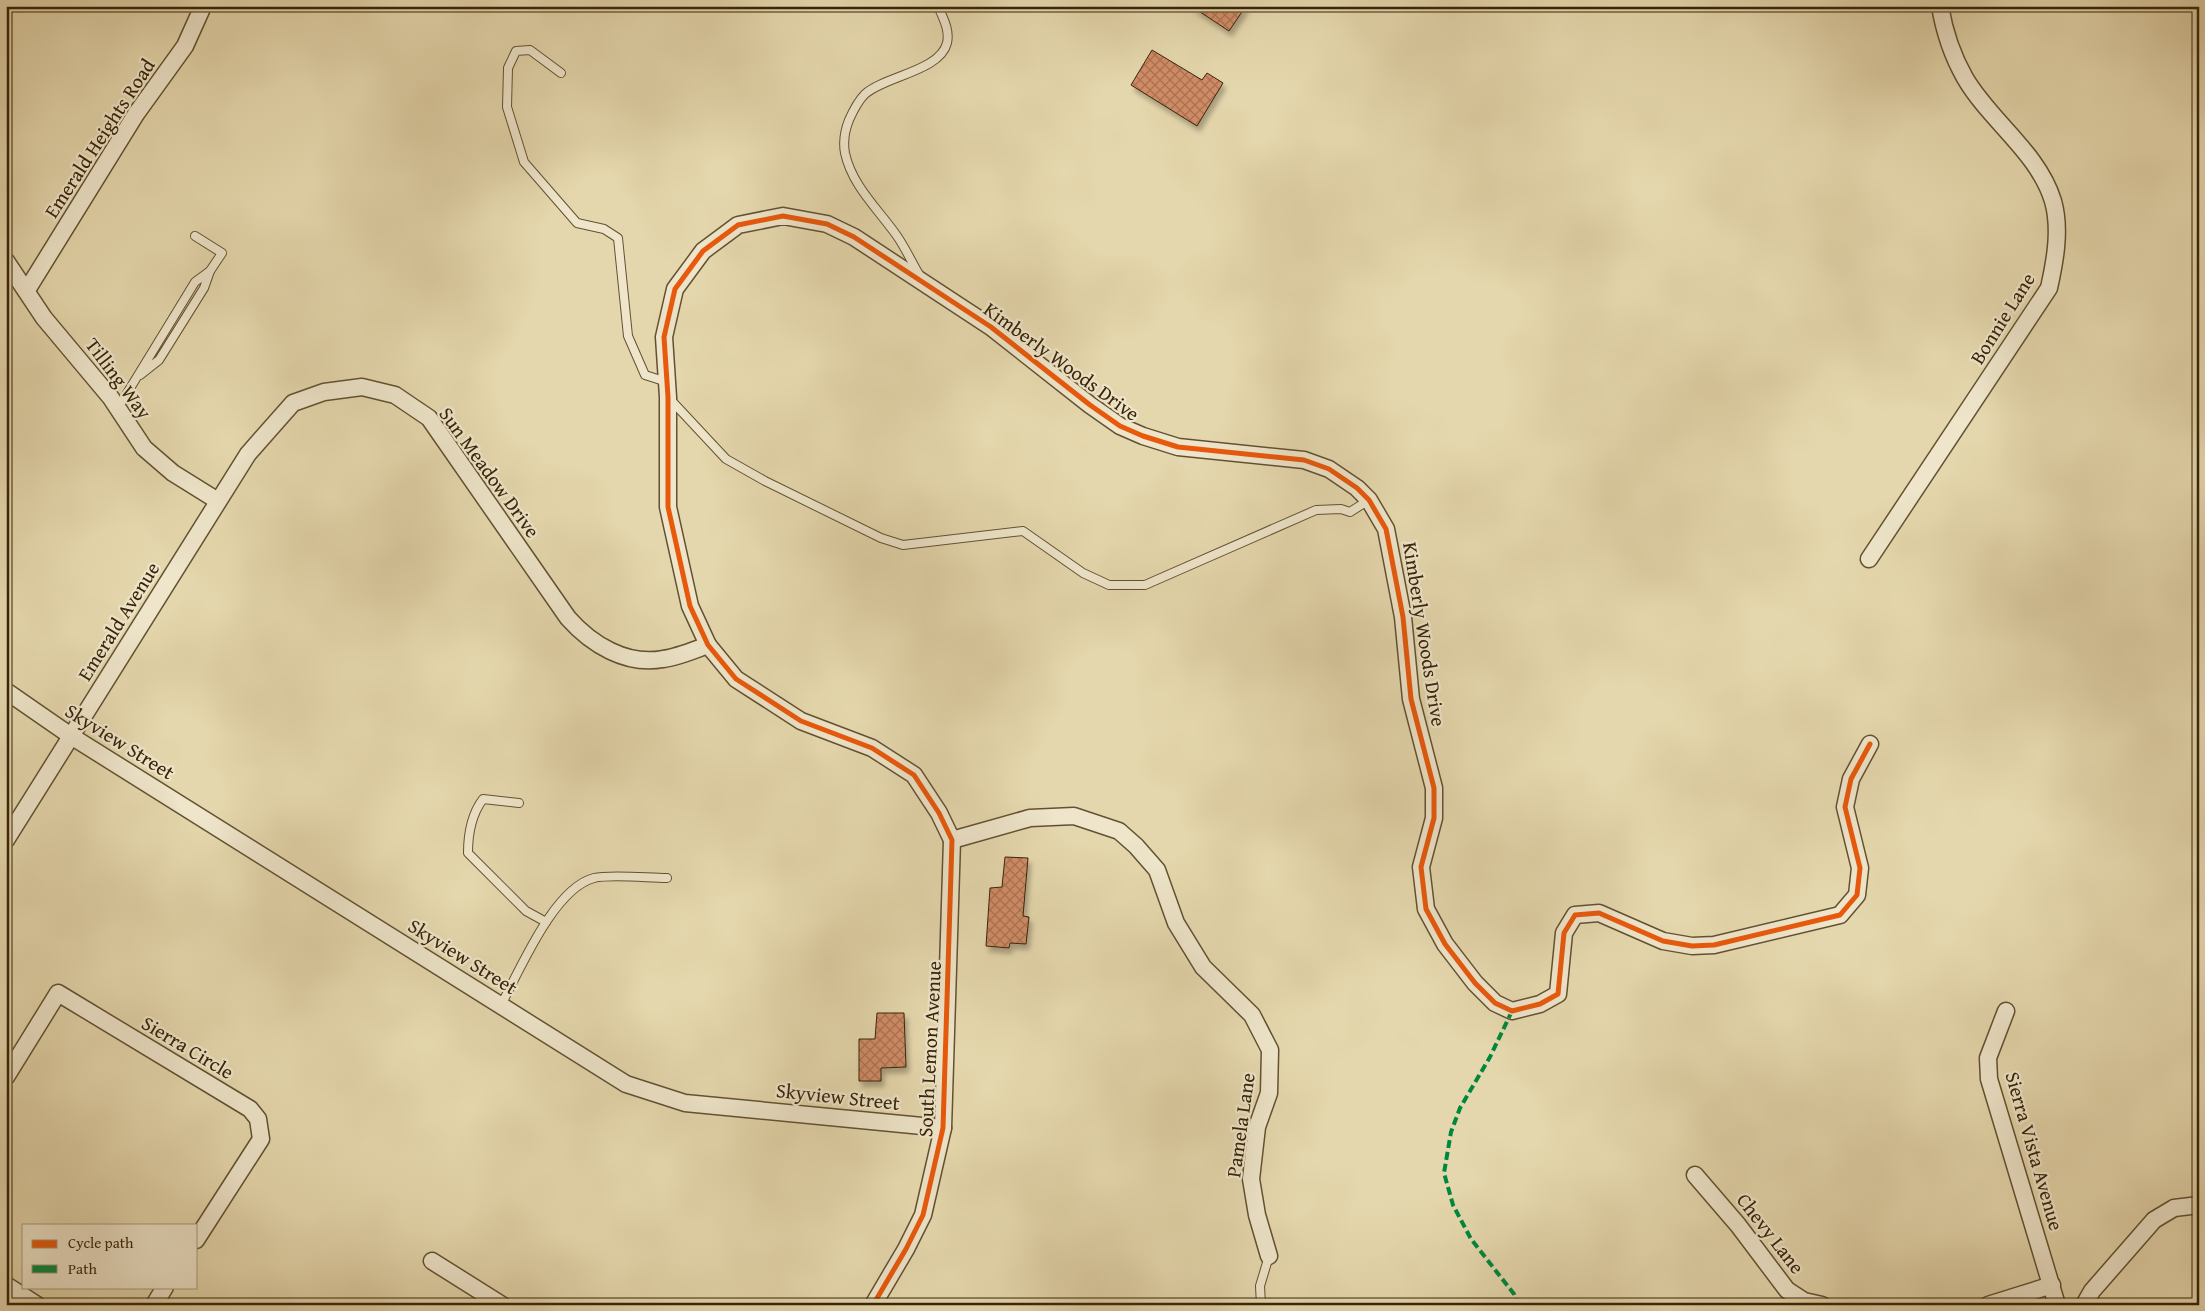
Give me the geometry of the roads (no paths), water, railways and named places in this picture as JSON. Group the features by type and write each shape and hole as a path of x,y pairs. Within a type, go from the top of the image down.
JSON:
{"street":[{"name":"Emerald Heights Road","path":"27,290 136,114 185,46 203,6"},
{"name":"Bonnie Lane","path":"1869,559 2049,288 2056,257 2053,202 2037,169 1965,78 1951,45 1940,6"},
{"name":"Kimberly Woods Drive","path":"952,840 939,813 914,775 872,748 801,721 768,702 736,679 708,645 690,606 668,508 668,390 664,337 675,289 703,251 738,225 783,216 827,224 854,237 991,327 1120,426 1143,436 1178,447 1294,459 1313,463 1344,477 1369,500 1386,529 1404,617 1411,699 1434,788 1434,818 1421,868 1426,909 1445,944 1475,983 1495,1004 1512,1011 1540,1004 1558,994 1564,933 1575,916 1599,913 1663,941 1692,946 1714,945 1840,915 1857,895 1860,868 1845,806 1851,779 1870,744"},
{"name":"Tilling Way","path":"6,261 44,318 118,408 144,448 172,473 218,501"},
{"name":"Sun Meadow Drive","path":"218,501 248,454 293,403 324,392 362,387 395,395 429,418 568,618 590,640 618,654 648,660 663,659 708,645"},
{"name":"Emerald Avenue","path":"6,840 218,501"},
{"name":"Skyview Street","path":"6,691 71,736 626,1084 684,1103 943,1128"},
{"name":"Pamela Lane","path":"952,840 1030,818 1074,816 1119,831 1136,846 1157,870 1176,923 1203,967 1252,1015 1270,1050 1269,1092 1257,1127 1251,1179 1257,1215 1269,1256"},
{"name":"South Lemon Avenue","path":"873,1305 906,1250 923,1215 943,1128 952,840"},
{"name":"Sierra Circle","path":"6,1077 58,993 250,1109 258,1119 261,1139 198,1237"},
{"name":"Sierra Vista Avenue","path":"2006,1011 1988,1058 1989,1079 2052,1285 2056,1305"},
{"name":"Chevy Lane","path":"1695,1175 1738,1225 1787,1290 1804,1301 1822,1305"},
{"path":"2084,1305 2092,1291 2154,1220 2174,1208 2199,1205"},
{"path":"432,1261 502,1305"},
{"path":"6,1285 37,1305"},
{"path":"1988,1305 2052,1285"},
{"path":"154,1305 164,1288"}],"lane":[{"path":"924,282 898,237 855,180 845,152 844,139 852,112 865,95 887,81 919,69 943,51 946,44 947,28 938,6"},
{"path":"562,73 530,50 516,51 508,68 507,107 524,162 577,223 604,228 618,238 628,336 646,375 668,390 726,459 765,481 881,538 903,545 1023,531 1083,573 1109,585 1146,585 1316,510 1350,512 1369,500"},
{"path":"118,408 140,375 159,360 204,288 210,271 222,253 195,236"},
{"path":"519,803 484,799 476,808 468,832 468,853 526,911 546,922"},
{"path":"501,1005 549,915 578,885 595,878 667,878"},
{"path":"1261,1305 1260,1286 1269,1256"}]}
